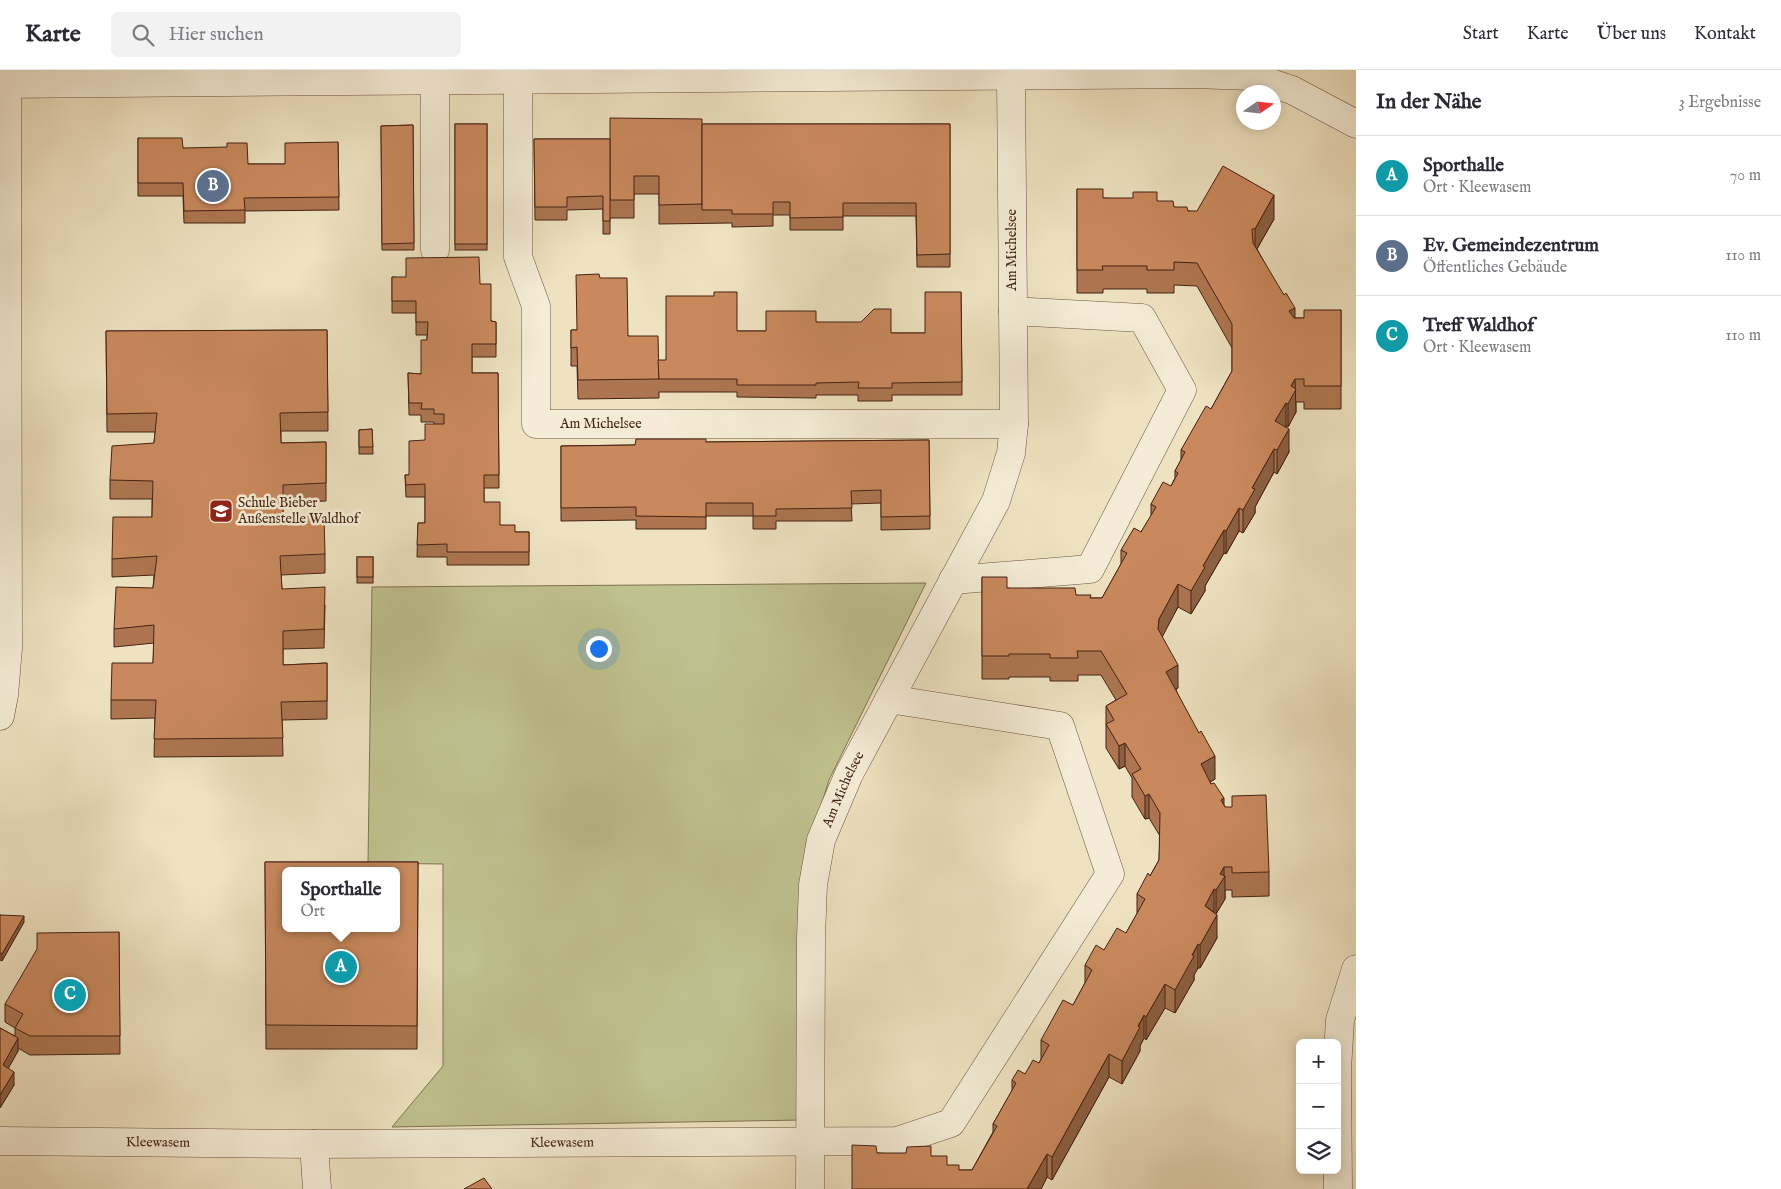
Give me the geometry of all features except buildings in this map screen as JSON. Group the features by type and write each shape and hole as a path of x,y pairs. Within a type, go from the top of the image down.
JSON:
{"street":[{"path":"0,716 4,695 8,648 5,80 375,76 435,81 518,75 1011,77 1072,73 1250,73 1292,90 1356,124"},
{"name":"Am Michelsee","path":"518,75 518,257 536,306 536,424 1014,424"},
{"name":"Am Michelsee","path":"810,1189 811,938 813,885 821,840 849,774 996,501 1010,453 1014,424 1011,77"},
{"path":"435,81 435,250"},
{"path":"953,580 1090,569 1182,390 1142,318 1013,311"},
{"name":"Kleewasem","path":"0,1141 314,1144 897,1141 951,1123 1110,874 1060,726 889,700"},
{"path":"1338,1189 1337,1069 1340,1020 1356,969"},
{"path":"314,1144 317,1189"}],"green space":[{"path":"926,583 829,780 812,836 802,1120 392,1127 443,1066 443,864 368,863 372,587"}],"place":[{"name":"Ev. Gemeindezentrum","path":"213,186"},
{"name":"Schule Bieber Außenstelle Waldhof","path":"221,511"},
{"name":"Sporthalle","path":"341,967"},
{"name":"Treff Waldhof","path":"70,995"}]}
